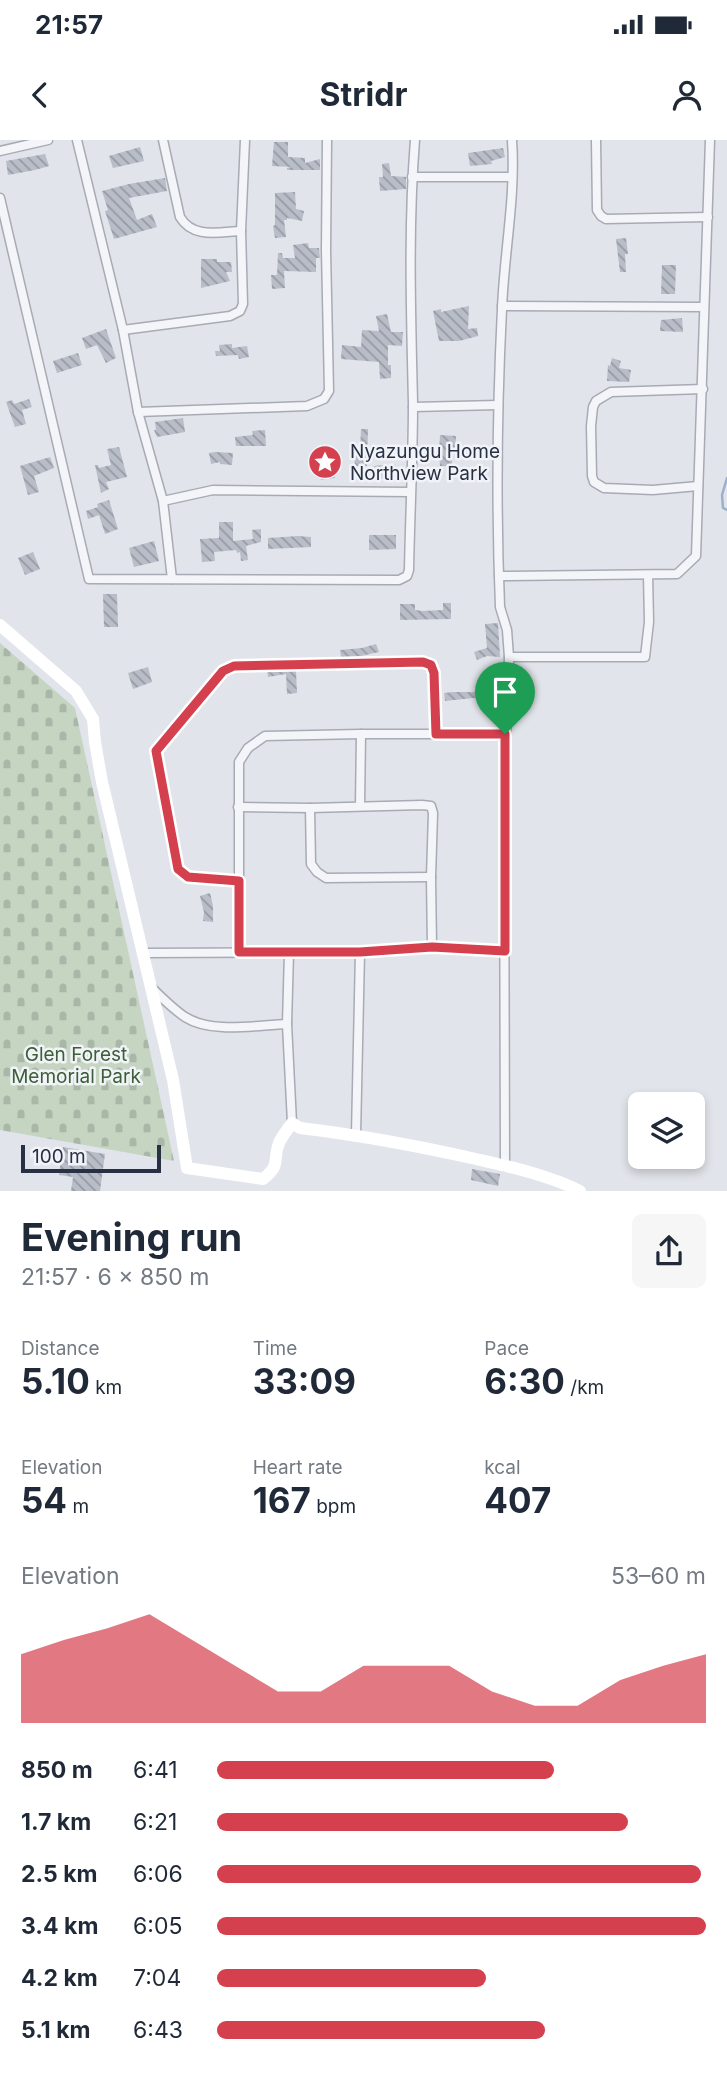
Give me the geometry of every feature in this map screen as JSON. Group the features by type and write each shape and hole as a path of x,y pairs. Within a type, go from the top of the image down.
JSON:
{"street":[{"path":"0,150 48,140"},
{"path":"76,140 122,330 138,412 163,501 172,579"},
{"path":"163,140 180,217 185,225 198,232 241,231"},
{"path":"122,330 230,316 240,311 243,304 241,231 245,140"},
{"path":"138,412 307,406 324,399 329,391 327,140"},
{"path":"0,198 89,579 404,578 409,570 413,407 410,294 415,140"},
{"path":"505,1166 505,734 509,657 507,630 500,607 498,405 512,140"},
{"path":"596,140 597,210 601,216 606,219 708,217"},
{"path":"499,576 677,574 696,556 710,140"},
{"path":"412,177 512,177"},
{"path":"502,306 704,307"},
{"path":"698,486 653,490 604,488 597,485 592,476 591,426 596,401 611,392 703,389"},
{"path":"413,407 498,405"},
{"path":"163,501 213,491 410,492"},
{"path":"509,657 645,657 649,622 649,575"},
{"path":"0,625 75,691 93,719 102,782 173,1080 187,1168 263,1178 276,1164 278,1144 292,1123 287,1024 289,952"},
{"path":"239,881 188,877 178,869 156,751 223,671 234,666 423,662 431,665 434,673 436,734"},
{"path":"360,806 361,734"},
{"path":"239,952 239,762 248,748 265,736 505,734"},
{"path":"238,807 431,806 432,947"},
{"path":"310,808 311,864 326,878 431,877"},
{"path":"143,953 360,952 432,947 505,951"},
{"path":"356,1135 360,952"},
{"path":"151,987 187,1018 213,1027 287,1024"},
{"path":"292,1123 300,1128 428,1148 505,1166 558,1181 580,1191"}],"green space":[{"name":"Glen Forest Memorial Park","path":"0,643 75,708 174,1161 0,1130"}],"building":[{"path":"274,142 288,142 288,157 305,158 305,163 320,159 320,170 287,170 292,167 272,166"},
{"path":"140,147 144,161 113,168 109,156"},
{"path":"503,148 505,157 491,161 492,164 470,166 468,153"},
{"path":"45,154 49,166 8,175 6,161"},
{"path":"389,163 391,176 406,177 406,189 380,191 382,164"},
{"path":"165,178 167,191 129,198 137,220 152,214 157,227 114,239 102,191"},
{"path":"295,192 296,209 304,211 302,221 287,218 284,220 286,237 275,238 275,193"},
{"path":"626,238 626,272 620,272 616,239"},
{"path":"308,243 309,248 319,248 320,258 316,258 316,272 284,271 285,288 272,289 271,275 277,275 278,253 282,253 283,258 295,258 293,245"},
{"path":"201,259 231,262 232,272 226,272 230,281 201,288"},
{"path":"662,265 676,265 675,294 661,294"},
{"path":"469,306 468,329 477,328 478,336 459,341 439,341 433,311"},
{"path":"387,314 391,332 403,332 402,346 388,345 391,378 380,379 379,362 341,359 342,345 361,347 362,330 379,331 376,316"},
{"path":"682,318 683,332 660,331 661,320"},
{"path":"106,329 116,358 106,363 97,345 86,349 82,338"},
{"path":"232,344 232,348 247,346 249,357 239,359 238,355 216,356 215,351 220,351 219,345"},
{"path":"78,353 82,365 57,373 53,361"},
{"path":"612,358 621,361 619,368 631,370 629,382 607,381 608,365 610,366"},
{"path":"29,399 32,407 22,410 26,424 15,427 6,402 12,400 14,404"},
{"path":"183,418 185,432 157,437 155,422"},
{"path":"361,429 368,429 367,466 355,466 354,452 360,451"},
{"path":"265,430 266,446 236,446 235,437 253,435 252,431"},
{"path":"440,435 456,436 455,449 452,449 452,466 440,466"},
{"path":"119,447 127,477 106,482 109,489 101,493 95,465 99,468 111,465 107,449"},
{"path":"209,453 233,453 232,465 220,462 211,464"},
{"path":"50,457 54,468 34,476 39,492 28,495 20,466"},
{"path":"333,459 335,478 321,480 319,461"},
{"path":"395,464 397,476 377,479 374,466"},
{"path":"109,500 118,529 105,534 99,515 88,519 86,511"},
{"path":"219,522 233,522 233,541 253,539 252,530 261,529 261,542 246,546 248,560 241,561 240,552 237,553 236,550 214,552 215,561 202,562 200,539 219,538"},
{"path":"369,535 396,535 396,549 369,550"},
{"path":"311,537 311,547 268,549 268,538"},
{"path":"154,541 159,561 134,567 129,548"},
{"path":"33,552 40,569 25,575 18,558"},
{"path":"103,594 117,594 118,627 104,627"},
{"path":"443,603 451,603 451,619 400,620 400,604 415,604 415,610 423,611 443,610"},
{"path":"498,623 500,657 487,656 477,660 474,652 487,648 485,624"},
{"path":"376,644 379,652 341,657 340,650"},
{"path":"148,667 152,682 133,689 128,673"},
{"path":"267,671 296,671 297,693 287,694 286,674 268,677"},
{"path":"483,692 483,697 445,701 444,693"},
{"path":"210,893 213,922 203,921 200,896"},
{"path":"63,1147 105,1154 100,1191 71,1191 73,1177 59,1175"},
{"path":"472,1169 500,1174 498,1186 471,1180"}],"waterway":[{"path":"727,478 722,495 723,508 727,510"}],"place":[{"name":"Nyazungu Home Northview Park","path":"325,462"}],"route":[{"path":"423,662 431,665 434,673 436,734 505,734 505,951 432,947 360,952 239,952 239,881 188,877 178,869 156,751 223,671 234,666 423,662"}]}
